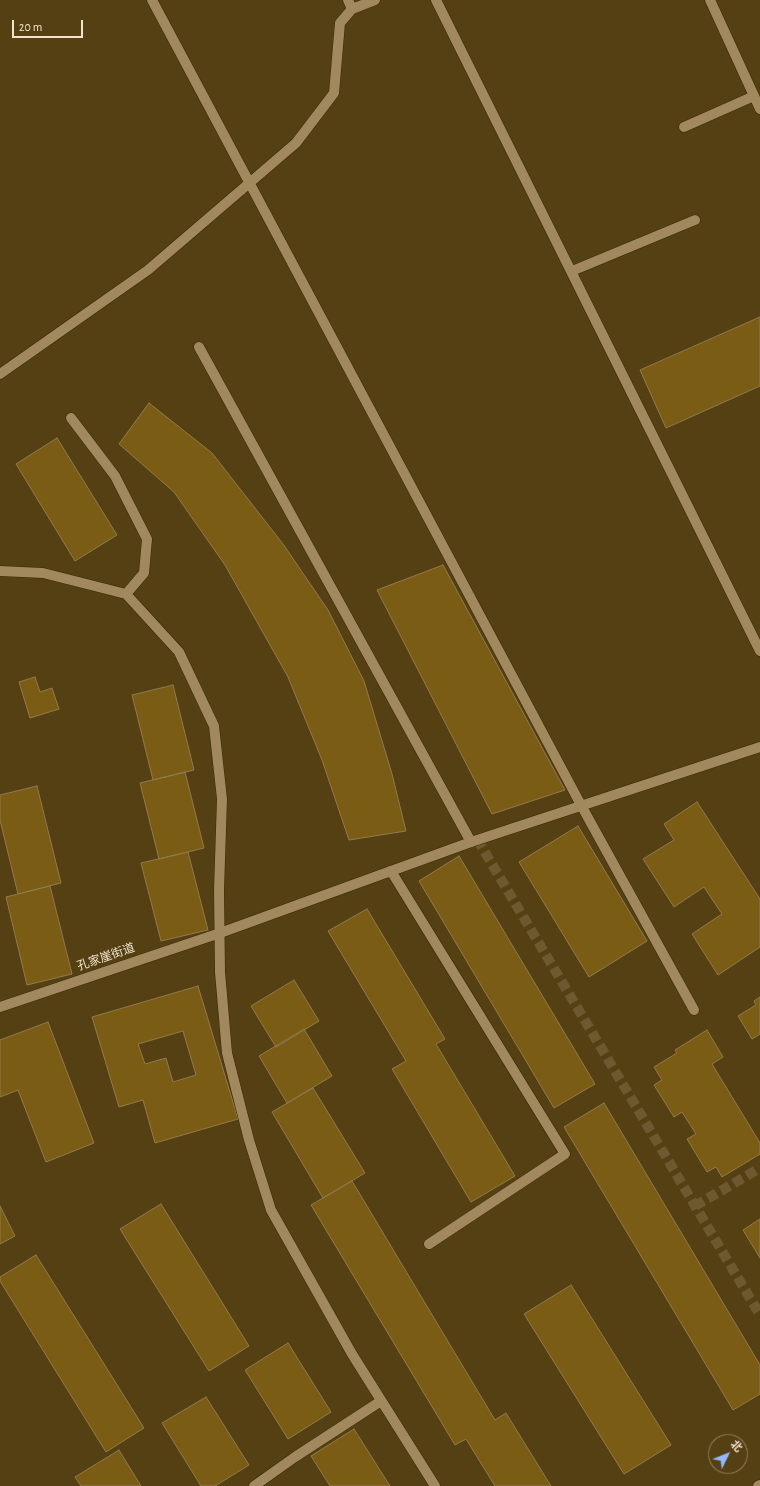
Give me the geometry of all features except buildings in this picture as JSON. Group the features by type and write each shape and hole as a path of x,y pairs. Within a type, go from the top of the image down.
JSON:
{"street":[{"path":"152,0 581,805 694,1010"},
{"path":"0,374 148,270 296,143 334,93 340,23 350,5 375,0"},
{"path":"436,0 760,651"},
{"path":"710,0 760,109"},
{"path":"684,126 754,96"},
{"path":"572,271 695,220"},
{"path":"199,347 470,842"},
{"path":"70,418 115,476 147,539 144,572 126,594"},
{"path":"0,571 43,573 126,594 179,652 214,726 222,799 219,890 220,972 227,1053 248,1140 271,1210 352,1354 435,1486"},
{"name":"孔家崖街道","path":"0,1007 220,932 470,842 760,747"},
{"path":"391,871 565,1154 429,1244"},
{"path":"254,1486 295,1457 381,1401"}],"tunnel":[{"path":"477,839 760,1315"},
{"path":"695,1206 760,1168"}]}
